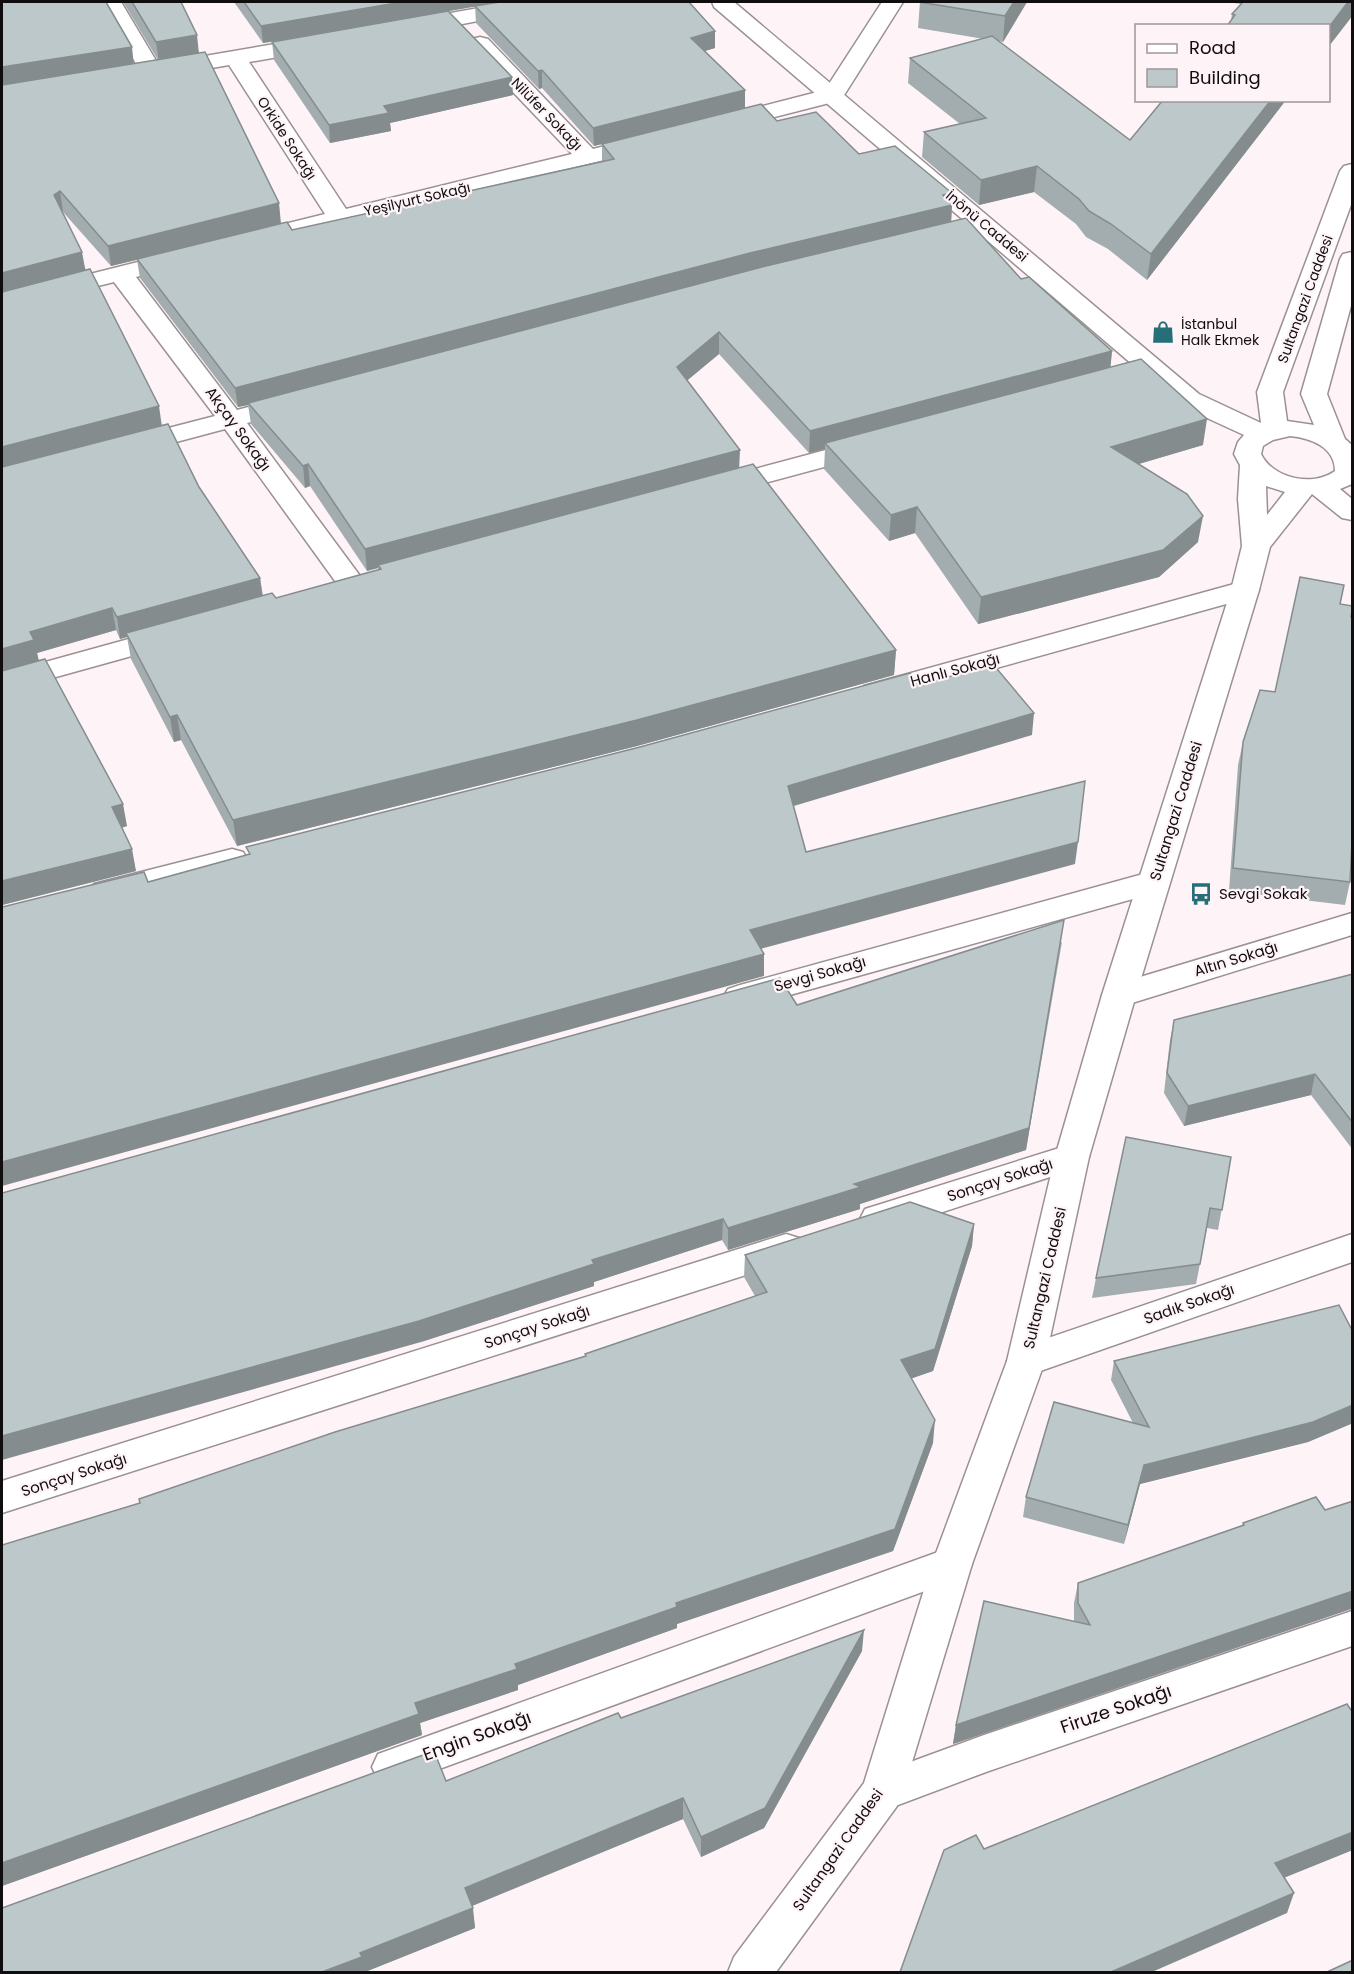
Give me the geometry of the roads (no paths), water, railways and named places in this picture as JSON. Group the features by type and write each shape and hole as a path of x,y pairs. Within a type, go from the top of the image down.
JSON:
{"street":[{"path":"111,2 151,71"},
{"path":"387,31 545,2"},
{"name":"İnönü Caddesi","path":"722,2 1190,400 1269,431"},
{"path":"705,128 832,95 892,2"},
{"name":"Nilüfer Sokağı","path":"456,19 589,158"},
{"path":"128,75 340,39"},
{"name":"Orkide Sokağı","path":"235,58 339,218"},
{"name":"Yeşilyurt Sokağı","path":"224,247 670,137"},
{"name":"Sultangazi Caddesi","path":"750,1972 882,1792 952,1564 1026,1361 1072,1157 1119,995 1245,590 1256,546 1248,448 1252,440 1269,431 1270,393 1353,171"},
{"path":"951,233 985,225"},
{"path":"2,303 201,253"},
{"path":"1345,449 1314,394 1353,259"},
{"name":"Akçay Sokağı","path":"120,273 231,419 353,586"},
{"path":"1121,380 1156,370"},
{"path":"105,453 311,398"},
{"path":"1190,400 1250,462 1274,481 1312,487 1353,512"},
{"path":"1269,431 1305,428 1345,449"},
{"path":"696,493 891,441"},
{"name":"Sultangazi Caddesi","path":"1256,546 1312,487 1344,477 1350,470 1352,461 1345,449"},
{"name":"Hanlı Sokağı","path":"846,700 1245,590"},
{"path":"2,683 194,630"},
{"path":"83,898 257,854"},
{"name":"Sevgi Sokağı","path":"715,1004 1154,882"},
{"name":"Altın Sokağı","path":"1119,995 1353,924"},
{"name":"Sonçay Sokağı","path":"2,1497 1072,1157"},
{"name":"Sadık Sokağı","path":"1026,1361 1353,1248"},
{"name":"Engin Sokağı","path":"359,1779 952,1564"},
{"name":"Firuze Sokağı","path":"882,1792 984,1754 1353,1629"}],"place":[{"name":"İstanbul Halk Ekmek","path":"1163,332"},
{"name":"Sevgi Sokak","path":"1201,894"}]}
